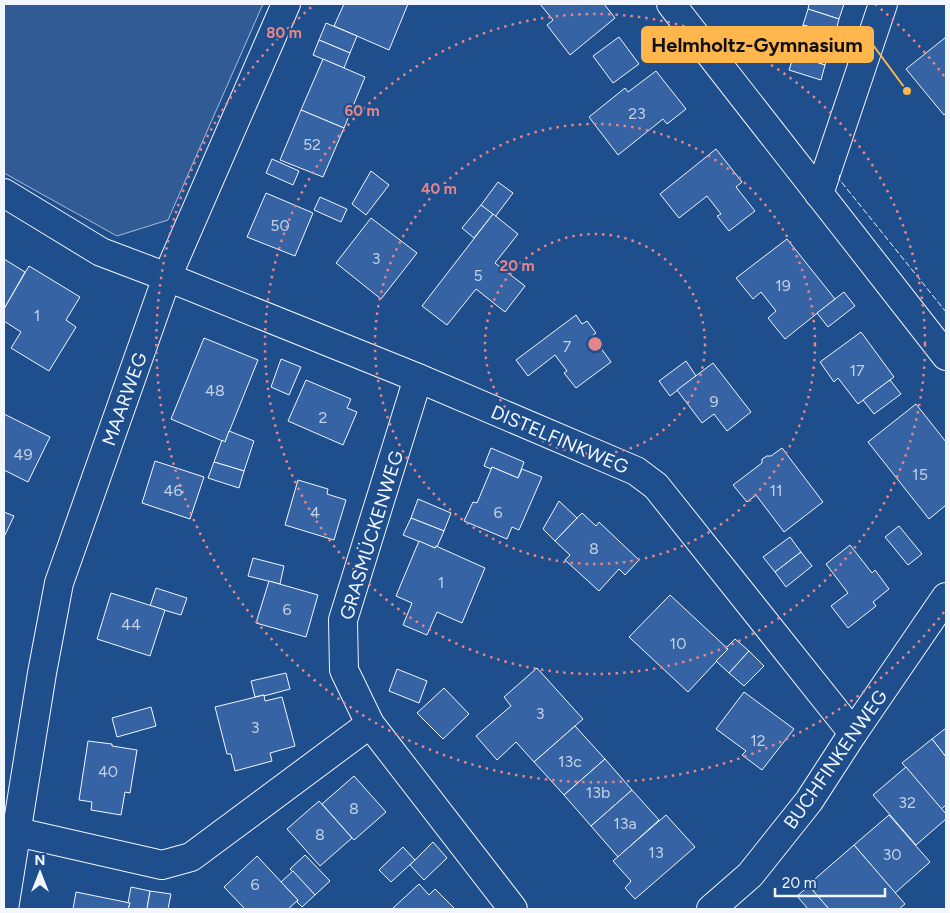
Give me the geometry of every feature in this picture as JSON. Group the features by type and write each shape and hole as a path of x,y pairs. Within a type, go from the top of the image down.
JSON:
{"street":[{"name":"MAARWEG","path":"4,909 14,816 59,583 167,277 286,4"},
{"path":"671,4 946,356"},
{"path":"819,194 883,4"},
{"name":"DISTELFINKWEG","path":"4,193 100,252 418,378 636,471 656,486 853,733"},
{"name":"GRASMÜCKENWEG","path":"418,378 343,620 344,670 370,724 513,909"},
{"name":"BUCHFINKENWEG","path":"711,909 750,875 809,801 946,597"},
{"path":"14,816 162,865 191,857 370,724"}],"shaded area":[{"path":"4,4 263,4 168,220 117,236 4,173"}],"building":[{"path":"344,4 408,4 389,50 334,26"},
{"path":"540,4 604,4 615,18 570,55 547,25 553,20"},
{"path":"809,4 844,4 839,19 808,9"},
{"path":"808,9 839,19 835,34 803,25"},
{"path":"326,23 357,36 350,53 319,40"},
{"path":"803,25 835,34 830,50 798,40"},
{"path":"619,37 639,64 613,83 593,56"},
{"path":"946,37 946,113 944,115 906,69"},
{"path":"319,40 350,53 344,68 313,55"},
{"path":"798,40 830,50 825,65 794,55"},
{"path":"794,55 825,65 821,80 789,70"},
{"path":"323,59 365,77 344,128 301,110"},
{"path":"656,71 686,109 667,124 663,119 618,155 589,117 625,88 628,92"},
{"path":"301,110 344,128 323,177 280,160"},
{"path":"716,149 742,182 736,187 755,211 729,231 717,216 721,214 707,196 679,218 660,194"},
{"path":"272,159 299,171 293,185 266,173"},
{"path":"371,171 389,185 366,215 352,204"},
{"path":"498,182 513,193 495,217 481,205"},
{"path":"266,193 313,213 295,256 247,237"},
{"path":"320,197 347,209 341,222 314,210"},
{"path":"481,205 493,214 474,238 462,228"},
{"path":"493,214 518,234 495,263 525,286 505,312 476,289 447,325 422,306"},
{"path":"371,218 417,253 381,299 336,263"},
{"path":"787,239 835,299 785,339 768,318 776,311 761,292 753,299 736,278"},
{"path":"4,259 25,272 4,309"},
{"path":"29,266 80,297 66,320 76,327 49,371 11,348 21,332 4,321 4,309"},
{"path":"844,292 855,306 828,327 817,313"},
{"path":"576,315 582,324 587,321 596,333 592,336 611,362 576,388 564,373 567,371 555,355 528,376 516,360"},
{"path":"861,332 894,377 858,404 838,378 834,382 820,362"},
{"path":"204,338 258,360 225,442 171,419"},
{"path":"281,359 301,367 289,395 271,387"},
{"path":"686,361 696,376 670,396 659,381"},
{"path":"713,363 751,412 727,431 714,414 702,423 677,390"},
{"path":"306,380 351,399 347,408 357,412 343,445 288,421"},
{"path":"890,380 901,394 874,414 863,400"},
{"path":"916,404 946,442 946,505 929,519 868,442"},
{"path":"4,414 50,437 28,482 4,470"},
{"path":"229,431 254,441 244,471 214,462 222,440 225,442"},
{"path":"491,448 524,462 518,478 492,467 491,469 484,466"},
{"path":"782,448 823,502 784,532 756,495 747,502 733,485 762,463 762,459 771,456"},
{"path":"155,461 204,477 190,519 142,503"},
{"path":"214,462 244,471 239,488 208,478"},
{"path":"492,467 518,478 522,469 542,477 519,530 512,527 507,539 464,521 473,502 477,503"},
{"path":"298,480 328,489 327,494 346,500 334,540 285,525"},
{"path":"418,499 451,513 444,531 411,518"},
{"path":"559,501 577,518 555,541 543,529"},
{"path":"4,512 14,516 4,537"},
{"path":"582,513 596,526 599,522 639,560 625,575 619,569 599,591 565,560 570,555 555,541"},
{"path":"411,518 444,531 437,547 435,548 403,535"},
{"path":"899,526 922,554 908,565 885,537"},
{"path":"790,537 801,552 775,572 763,557"},
{"path":"419,541 435,548 436,546 485,568 462,623 437,612 427,635 403,625 412,603 396,596"},
{"path":"850,545 872,573 875,570 889,589 873,602 876,606 848,628 831,606 848,593 826,564"},
{"path":"801,552 812,566 786,587 775,572"},
{"path":"253,558 284,566 280,584 248,576"},
{"path":"269,581 318,595 306,637 256,623"},
{"path":"156,588 187,598 181,615 150,606"},
{"path":"111,593 165,610 150,656 97,639"},
{"path":"670,595 728,649 688,692 629,637"},
{"path":"735,639 749,651 729,673 716,661"},
{"path":"749,651 764,666 744,686 729,673"},
{"path":"537,668 583,719 534,762 516,742 497,760 476,736 511,706 504,697"},
{"path":"397,669 427,681 419,703 389,691"},
{"path":"286,673 290,689 255,697 251,681"},
{"path":"444,688 469,714 443,739 417,713"},
{"path":"744,692 794,729 762,770 742,755 746,751 716,729"},
{"path":"264,695 265,701 282,697 295,746 270,753 272,761 235,771 231,754 227,754 215,707"},
{"path":"151,707 156,726 117,737 112,718"},
{"path":"575,726 605,759 564,795 534,762"},
{"path":"946,728 946,757 932,739"},
{"path":"932,739 946,757 946,805 941,809 902,763"},
{"path":"88,741 137,750 130,793 125,792 121,815 91,810 92,802 79,800"},
{"path":"605,759 632,790 591,826 564,795"},
{"path":"906,767 946,814 946,819 916,845 873,795"},
{"path":"354,776 386,812 354,840 322,804"},
{"path":"632,790 659,820 618,857 591,826"},
{"path":"319,801 352,838 320,866 287,829"},
{"path":"666,815 695,847 635,899 625,888 631,881 613,861"},
{"path":"889,815 930,862 895,893 854,845"},
{"path":"433,842 447,858 424,880 410,865"},
{"path":"854,845 905,904 899,909 829,909 808,885"},
{"path":"403,847 415,860 391,882 379,870"},
{"path":"305,855 330,881 315,895 290,869"},
{"path":"257,856 298,900 288,909 245,909 224,887"},
{"path":"293,871 315,895 302,907 281,882"},
{"path":"419,884 429,895 435,889 455,909 392,909"},
{"path":"809,886 829,909 808,909 797,896"},
{"path":"131,887 150,891 147,909 128,909"},
{"path":"150,891 171,894 168,909 147,909"},
{"path":"76,892 130,903 128,909 73,909"}],"fence":[{"path":"840,175 839,179 946,312"}],"place":[{"name":"Helmholtz-Gymnasium","path":"907,91"}]}
